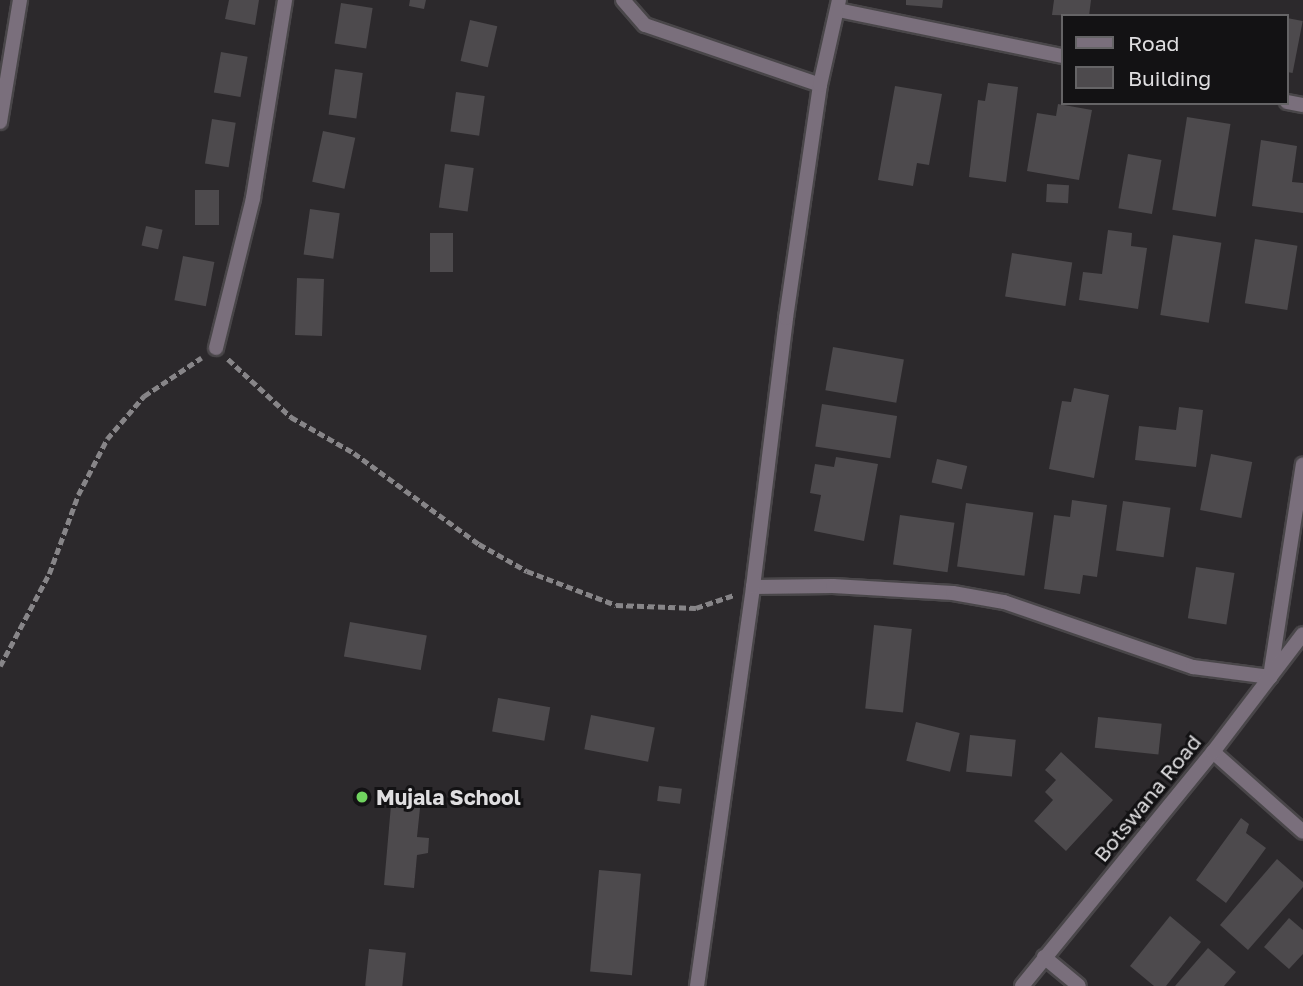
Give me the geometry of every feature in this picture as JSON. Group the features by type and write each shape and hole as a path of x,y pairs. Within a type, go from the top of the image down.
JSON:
{"street":[{"path":"0,121 20,0"},
{"path":"216,348 253,198 285,0"},
{"path":"623,0 646,25 820,85"},
{"path":"697,986 753,587 786,318 820,85 839,5 1062,56"},
{"path":"753,587 833,586 953,593 1004,602 1194,667 1270,677 1303,465"},
{"name":"Botswana Road","path":"1022,986 1213,752 1303,634"},
{"path":"1213,752 1303,832"},
{"path":"1044,957 1079,986"}],"path":[{"path":"0,666 49,574 78,495 107,439 144,396 216,348 291,417 354,453 479,544 527,571 616,605 696,608 753,587"}],"building":[{"path":"229,0 259,0 255,25 225,19"},
{"path":"410,0 426,0 424,9 409,6"},
{"path":"906,0 943,0 942,8 906,5"},
{"path":"1054,0 1091,0 1089,14 1052,15"},
{"path":"341,3 373,8 366,49 335,43"},
{"path":"1289,18 1303,21 1293,73 1289,72"},
{"path":"470,20 497,26 488,67 461,61"},
{"path":"221,52 248,57 240,97 214,92"},
{"path":"335,69 363,73 356,118 329,115"},
{"path":"988,83 1018,87 1006,182 969,177 978,100 985,101"},
{"path":"895,86 942,94 929,165 917,163 913,186 878,180"},
{"path":"456,92 485,96 479,136 450,132"},
{"path":"1058,104 1092,110 1079,180 1027,171 1037,113 1056,116"},
{"path":"1187,117 1230,124 1216,217 1172,210"},
{"path":"212,119 236,123 229,167 205,163"},
{"path":"323,131 355,138 344,189 312,182"},
{"path":"1261,140 1297,146 1292,182 1303,183 1303,213 1252,206"},
{"path":"1128,154 1161,160 1152,214 1118,208"},
{"path":"445,164 474,168 468,212 439,208"},
{"path":"1047,184 1069,185 1068,203 1046,202"},
{"path":"195,190 219,190 219,225 195,225"},
{"path":"310,209 340,213 333,259 304,255"},
{"path":"146,226 163,230 158,249 142,245"},
{"path":"1108,230 1132,233 1131,246 1147,248 1138,309 1079,300 1083,272 1102,274"},
{"path":"430,233 453,233 453,272 430,272"},
{"path":"1173,235 1221,243 1209,323 1160,315"},
{"path":"1255,239 1297,246 1287,310 1245,303"},
{"path":"1012,253 1072,263 1065,306 1005,296"},
{"path":"183,256 214,262 206,306 174,300"},
{"path":"297,278 324,279 322,336 295,335"},
{"path":"833,347 904,360 896,403 825,390"},
{"path":"1074,388 1109,395 1094,478 1049,469 1062,401 1071,402"},
{"path":"822,404 897,416 890,458 815,446"},
{"path":"1179,407 1203,410 1196,467 1135,460 1139,426 1176,430"},
{"path":"1211,454 1252,462 1241,518 1200,510"},
{"path":"836,457 878,464 864,541 814,531 821,495 810,493 815,464 834,467"},
{"path":"937,459 967,466 962,489 932,482"},
{"path":"1072,500 1107,505 1097,577 1083,575 1080,594 1044,589 1054,515 1070,517"},
{"path":"1123,501 1171,508 1164,557 1116,551"},
{"path":"966,503 1033,512 1024,576 957,566"},
{"path":"900,515 954,523 948,572 893,565"},
{"path":"1196,567 1235,573 1226,624 1188,618"},
{"path":"350,622 427,636 421,670 344,656"},
{"path":"874,625 912,629 903,713 865,709"},
{"path":"498,698 550,707 544,741 492,731"},
{"path":"591,715 655,727 648,762 584,749"},
{"path":"1098,717 1162,724 1158,755 1095,748"},
{"path":"916,722 960,733 950,772 906,761"},
{"path":"970,735 1016,740 1012,777 966,772"},
{"path":"1061,752 1113,800 1066,851 1034,821 1053,800 1045,792 1056,780 1045,770"},
{"path":"659,786 682,789 680,804 657,801"},
{"path":"391,805 420,808 417,837 429,838 428,853 417,855 414,888 384,885"},
{"path":"1241,818 1249,824 1246,833 1266,848 1226,903 1196,880"},
{"path":"1277,859 1303,882 1303,887 1248,950 1220,925"},
{"path":"599,870 641,874 632,975 590,972"},
{"path":"1170,916 1201,942 1166,986 1154,986 1130,966"},
{"path":"1289,918 1303,930 1303,954 1289,969 1264,947"},
{"path":"1208,948 1236,972 1224,986 1175,986"},
{"path":"369,949 406,953 402,986 365,986"}],"place":[{"name":"Mujala School","path":"362,797"}]}
